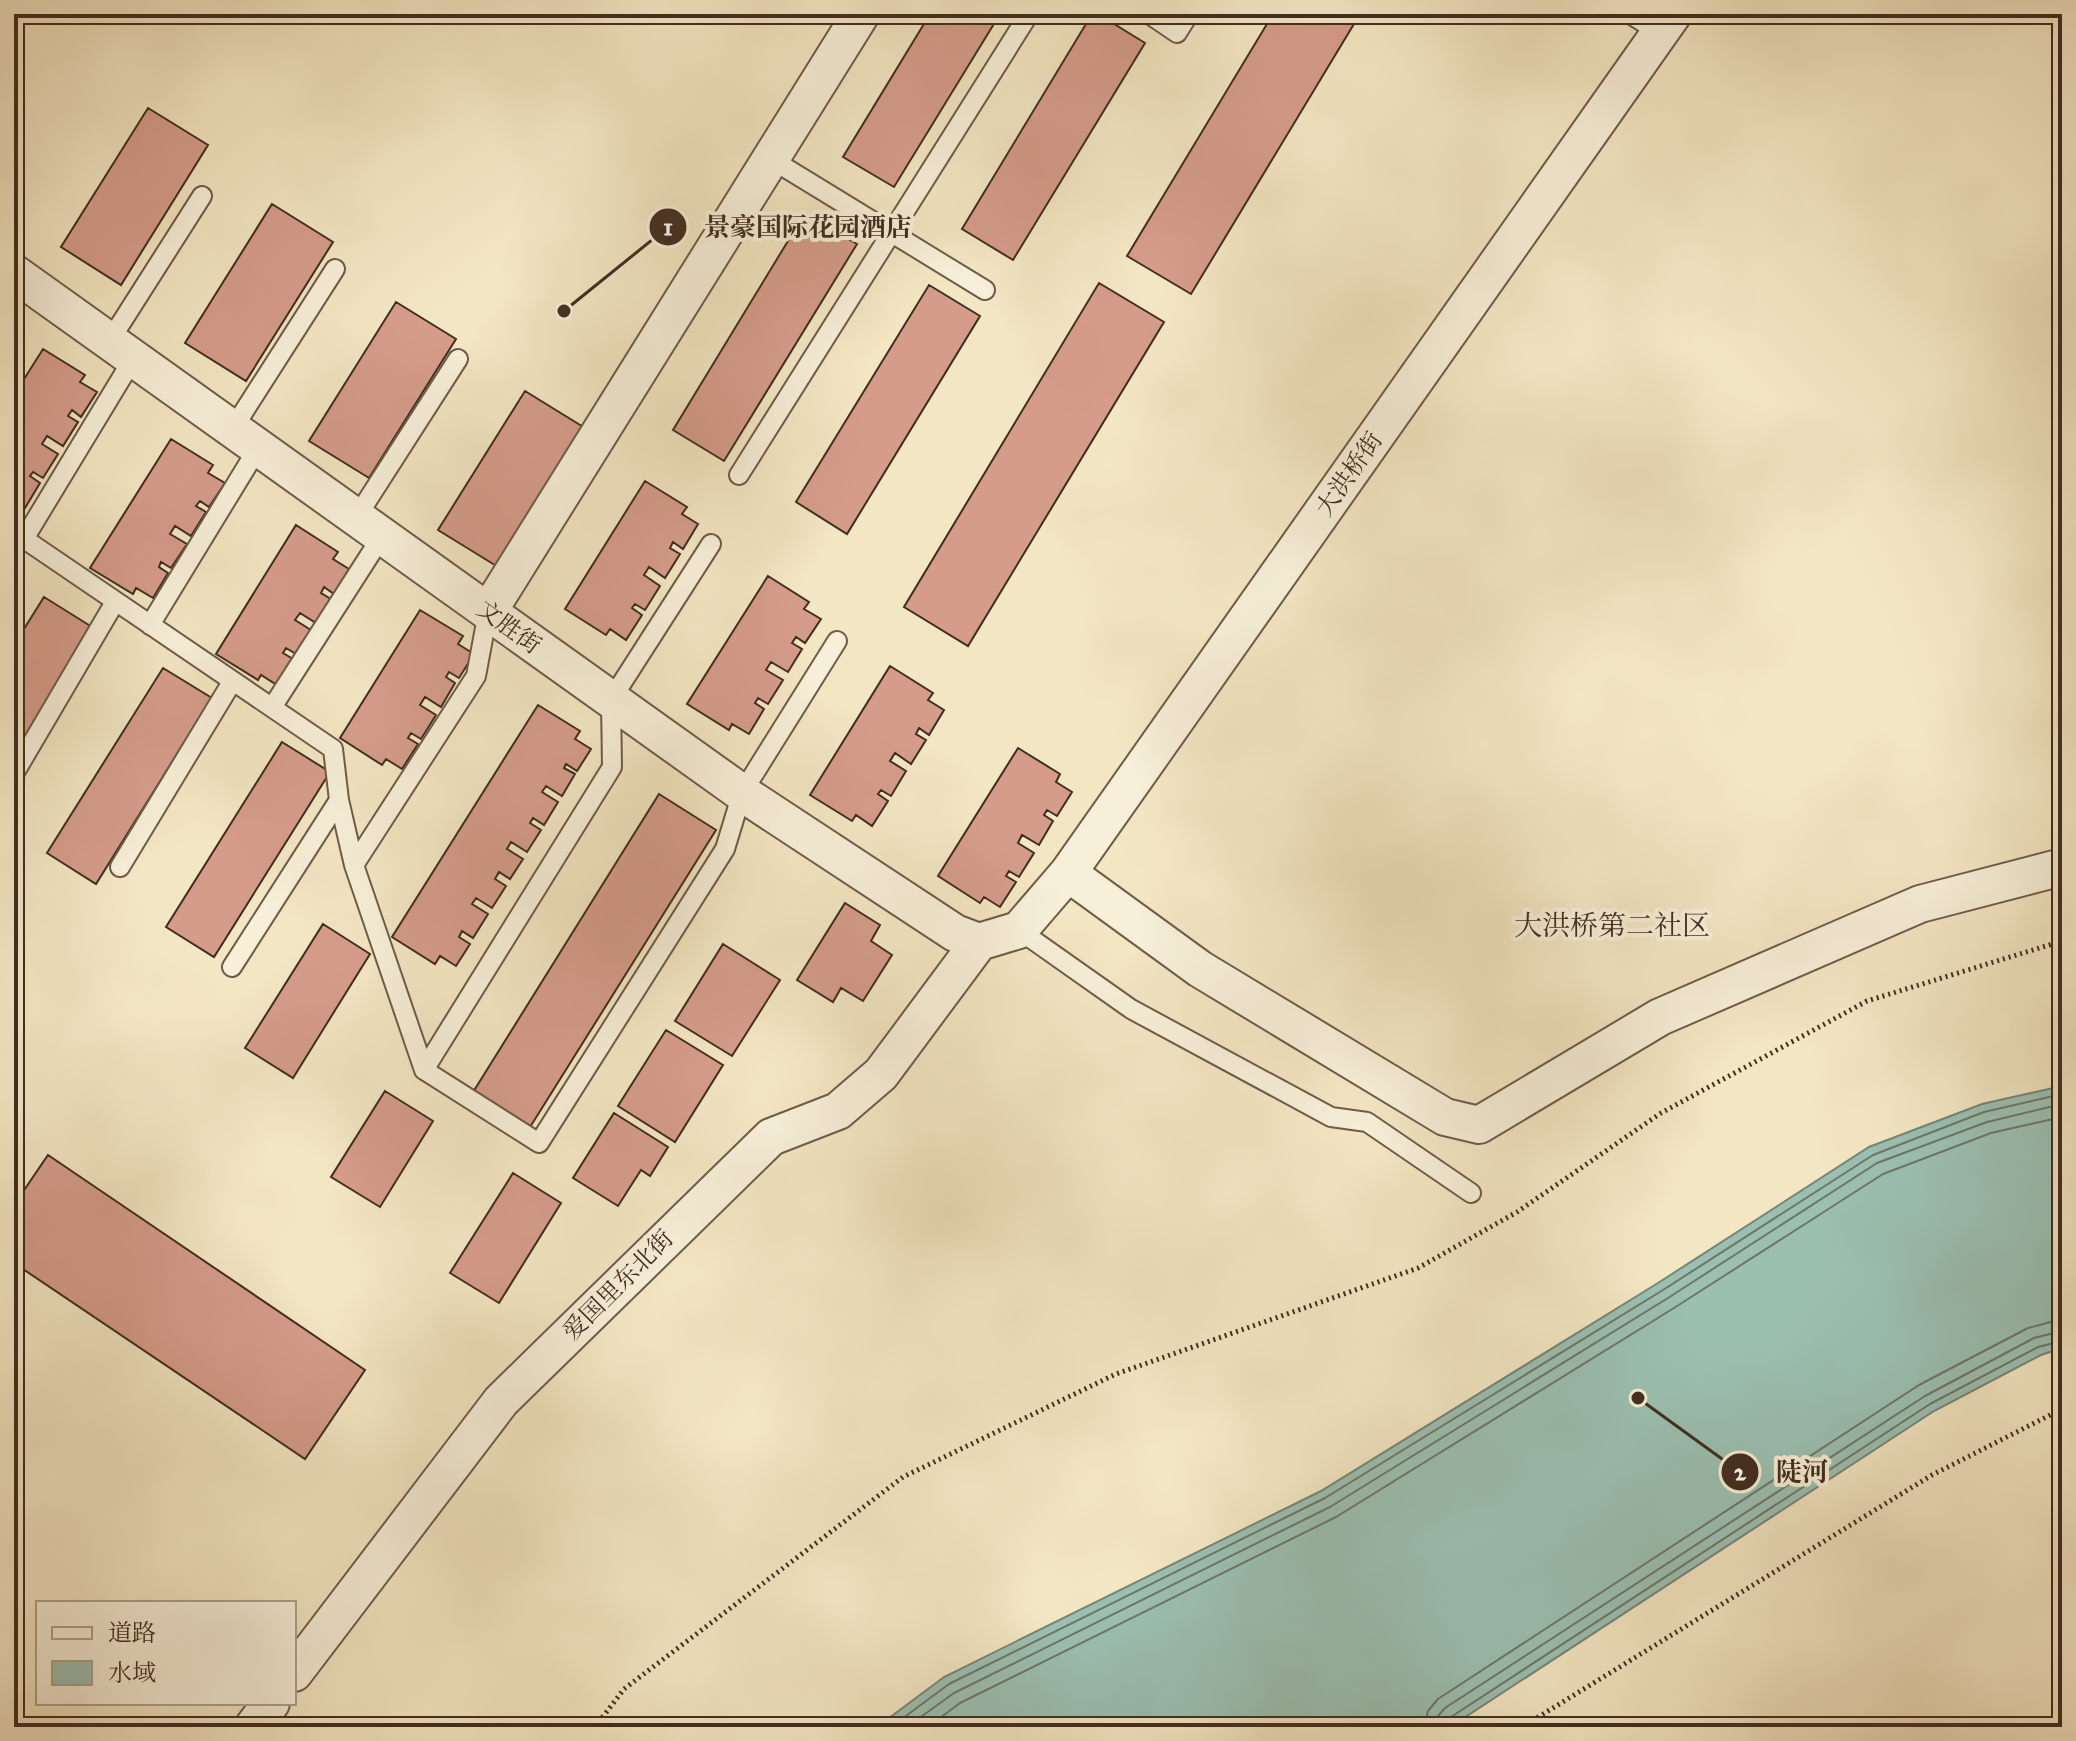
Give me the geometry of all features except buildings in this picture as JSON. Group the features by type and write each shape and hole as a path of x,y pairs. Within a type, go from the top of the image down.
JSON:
{"street":[{"path":"488,612 861,14"},
{"name":"大洪桥街","path":"1019,930 1068,873 1666,23"},
{"name":"文胜街","path":"14,273 742,793 955,933 979,942"},
{"path":"1068,873 1200,969 1445,1117 1479,1125 1660,1017 1920,904 2062,867"},
{"path":"979,942 1019,930"},
{"name":"爱国里东北街","path":"296,1670 501,1401 771,1137 838,1111 881,1074 979,942"},
{"path":"253,1727 270,1705"}],"lane":[{"path":"739,475 1029,14"},
{"path":"1149,14 1177,33 1189,14"},
{"path":"1630,14 1666,23"},
{"path":"771,159 985,290"},
{"path":"202,196 19,536 333,749 339,800 354,865 424,1070 539,1143 725,849 742,793 837,641"},
{"path":"150,625 335,269"},
{"path":"273,706 458,359"},
{"path":"424,1070 612,767 611,700 711,544"},
{"path":"14,774 115,602"},
{"path":"354,865 476,676 488,612"},
{"path":"120,867 232,682"},
{"path":"232,967 339,800"},
{"path":"1019,930 1131,1009 1331,1117 1367,1122 1471,1193"}],"path":[{"path":"595,1727 624,1689 903,1477 1116,1374 1418,1268 1517,1212 1661,1113 1867,1001 2062,941"},
{"path":"1522,1727 1932,1475 2062,1409"}],"water":[{"path":"2062,1086 2062,1348 2041,1355 1934,1411 1450,1727 877,1727 944,1677 1321,1491 1658,1283 1869,1147 1982,1104"}],"place":[{"name":"景豪国际花园酒店","path":"564,311"},
{"name":"陡河","path":"1638,1398"}],"district":[{"name":"大洪桥第二社区","path":"1612,925"}]}
